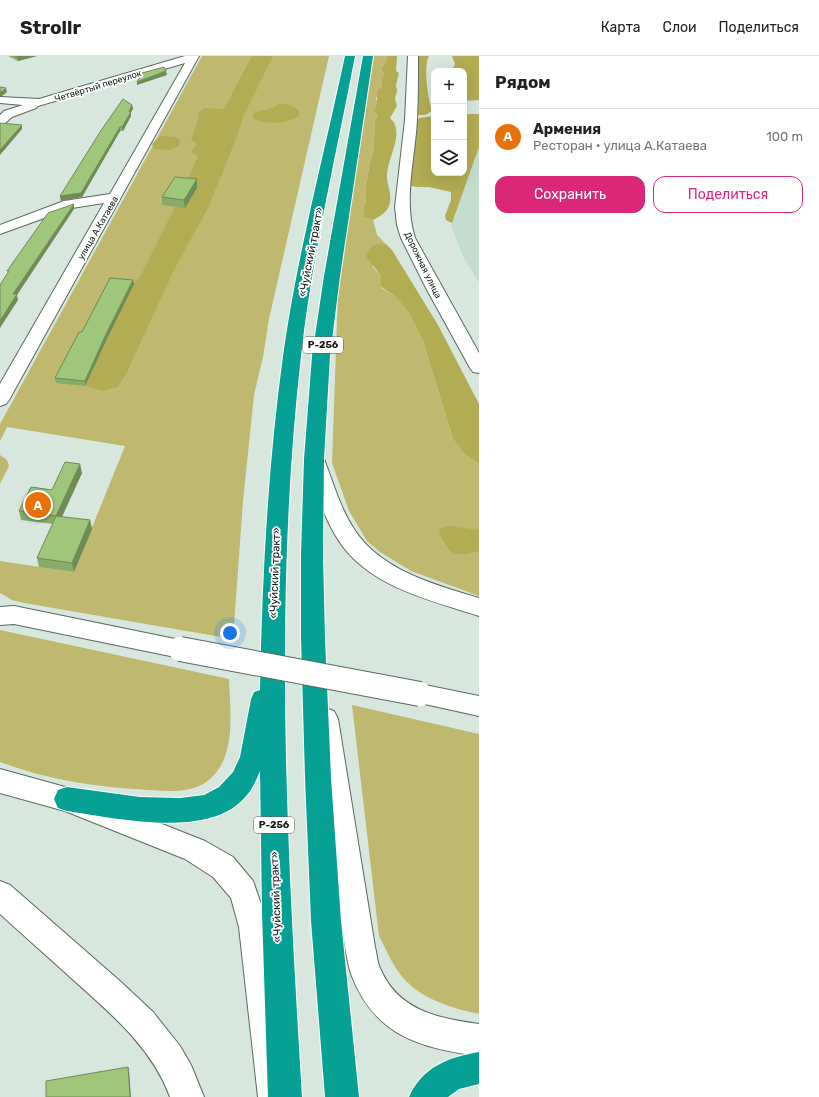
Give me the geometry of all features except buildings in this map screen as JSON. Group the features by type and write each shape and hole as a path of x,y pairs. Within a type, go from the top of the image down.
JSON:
{"highway":[{"name":"«Чуйский тракт»","path":"285,1097 276,921 273,778 273,636 281,457 292,354 306,273 350,56"},
{"name":"«Чуйский тракт»","path":"342,1097 326,921 318,778 312,638 314,459 321,356 331,283 368,56"},
{"path":"67,799 140,809 180,810 208,807 228,796 243,780 252,757 273,636"},
{"path":"426,1097 439,1082 458,1072 479,1068"}],"street":[{"name":"Четвёртый переулок","path":"0,100 40,103 194,56"},
{"name":"улица А.Катаева","path":"0,400 116,197 194,56"},
{"name":"Дорожная улица","path":"413,56 411,120 402,207 404,225 408,238 434,288 479,368"},
{"path":"0,121 8,114 40,103"},
{"path":"0,230 69,204 116,197"},
{"path":"314,459 339,522 359,550 382,568 413,584 479,607"},
{"path":"5,613 180,649 479,706"},
{"path":"312,638 360,947 367,976 379,997 407,1022 427,1031 447,1036 479,1040"},
{"path":"0,781 67,799 195,850 222,867 243,891 254,927 275,1097"},
{"path":"0,895 112,994 156,1039 182,1080 187,1097"}],"shaded area":[{"path":"202,56 329,56 269,319 263,357 254,395 243,501 233,639 24,603 12,600 0,593 0,561 74,572 125,446 7,427 0,441 0,424"},
{"path":"252,56 273,56 243,117 238,134 208,208 174,270 127,372 118,387 102,391 85,386 134,284 141,275 178,201 198,156 191,152 197,144 191,139 198,120 199,112 204,108 224,109"},
{"path":"374,56 387,56 387,60 381,69 384,74 381,82 382,87 376,98 377,102 374,112 378,115 375,121 373,153 370,161 365,193 366,200 363,208 364,217 373,220 377,235 386,244 380,243 373,267 381,276 381,288 395,296 409,311 423,341 453,439 464,454 479,464 479,596 411,571 380,552 367,541 349,511 332,463 339,266"},
{"path":"387,56 397,56 396,71 399,73 395,99 397,106 390,118 396,130 396,138 387,176 390,195 389,206 384,213 373,220 364,217 363,208 366,200 365,193 370,161 373,153 375,121 378,115 374,112 377,102 377,91 382,87 381,82 384,74 381,69 387,60"},
{"path":"419,56 429,56 426,75 431,112 425,115 418,115"},
{"path":"452,56 479,56 479,100 467,101 467,68 452,68 455,64"},
{"path":"279,104 295,107 299,111 299,116 288,121 271,123 259,121 254,119 252,116 256,112 273,108"},
{"path":"467,114 479,114 479,147 452,223 446,220 445,216 451,200 451,192 429,187 411,186 417,121 419,118 431,116 431,176 467,176"},
{"path":"160,136 175,137 179,139 180,144 178,147 172,149 165,150 154,148 152,144"},
{"path":"479,147 479,283 462,254 451,225"},
{"path":"380,243 386,244 392,250 438,325 479,404 479,464 464,454 453,439 423,341 409,312 395,296 381,287 381,276 366,256 372,246"},
{"path":"0,455 7,460 9,466 0,484"},
{"path":"449,526 479,530 479,551 458,554 451,551 439,533 441,528"},
{"path":"0,630 229,679 229,742 221,765 212,778 200,786 185,790 171,791 132,789 74,782 37,774 0,762"},
{"path":"352,705 479,734 479,1014 440,1003 414,988 398,971 379,936"}],"place":[{"name":"Армения","path":"38,505"}]}
